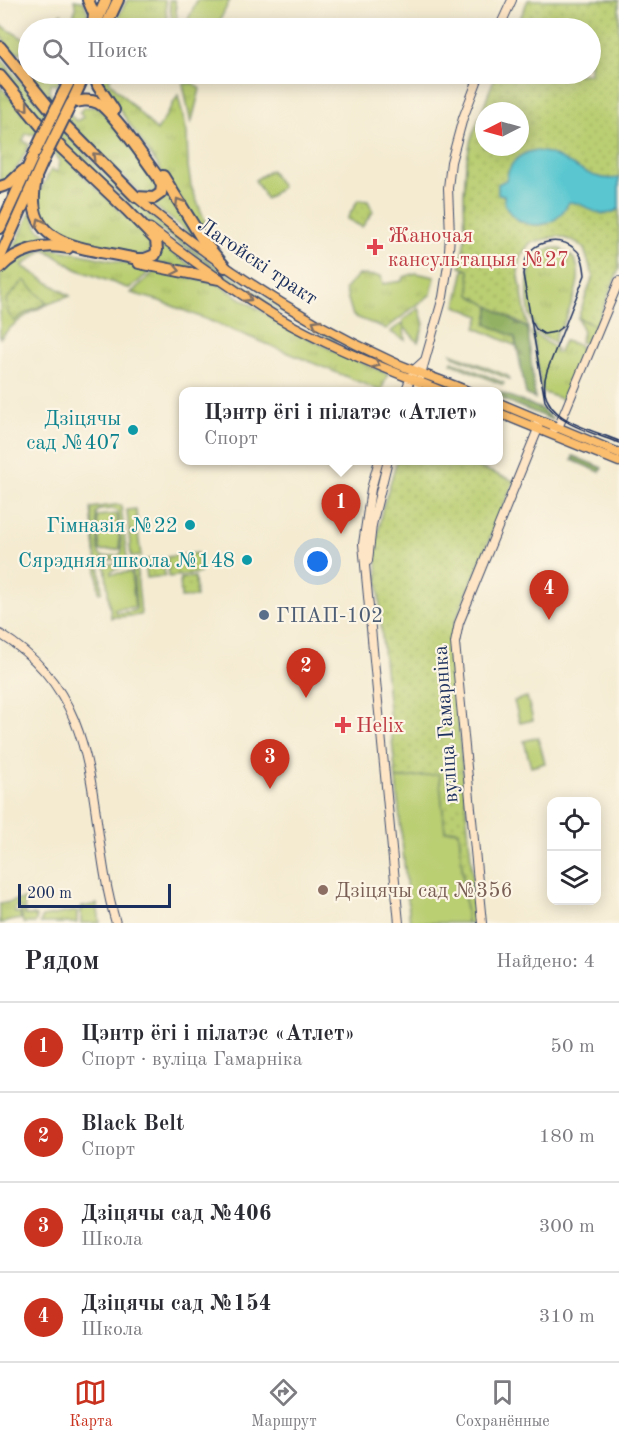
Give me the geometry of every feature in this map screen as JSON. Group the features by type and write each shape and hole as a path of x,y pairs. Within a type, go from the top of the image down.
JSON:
{"highway":[{"path":"88,0 94,18"},
{"path":"98,18 106,0"},
{"path":"110,18 118,0"},
{"name":"Лагойскі тракт","path":"0,47 18,69"},
{"name":"Лагойскі тракт","path":"0,76 51,138 127,210"},
{"name":"Лагойскі тракт","path":"30,84 56,116 136,197"},
{"path":"68,84 37,158 32,200 39,223 46,232 69,244 137,259 151,258 157,250 156,240 127,210"},
{"path":"0,228 80,84"},
{"path":"97,84 162,174 204,242 225,267"},
{"path":"71,104 89,100 100,104 158,177 162,186 161,193 154,198 136,197"},
{"path":"0,187 9,184 37,158"},
{"path":"0,256 36,179"},
{"path":"0,268 12,257 47,245 219,279"}],"main road":[{"path":"504,18 512,0"},
{"path":"409,387 424,361 443,297 450,235 448,188 451,162 463,118 476,84"},
{"name":"Лагойскі тракт","path":"136,197 225,267 320,326 395,363 436,387"},
{"name":"Лагойскі тракт","path":"127,210 189,259 278,317 315,337 417,376 453,387"},
{"path":"558,428 619,281"},
{"path":"416,387 417,376"},
{"path":"503,405 619,453"},
{"path":"503,415 619,462"},
{"path":"537,419 538,429"},
{"path":"538,429 558,428"},
{"name":"вуліца Гамарніка","path":"482,923 455,643 459,623 538,429"},
{"path":"378,465 363,544 399,923"},
{"path":"366,580 372,525 387,465"},
{"path":"0,634 22,650 51,678 81,732 89,763 109,898 116,923"}],"green space":[{"path":"74,0 84,2 88,14 87,18 72,18"},
{"path":"127,0 165,0 167,18 118,18"},
{"path":"169,0 175,0 177,18 172,18"},
{"path":"197,0 230,0 221,18 189,18"},
{"path":"528,0 619,0 619,269 596,326 578,318 593,276 584,249 576,242 558,236 530,243 521,256 518,271 528,328 470,295 469,270 460,267 465,239 466,164 475,129 475,156 529,156 529,102 485,102 492,84 601,84 601,18 520,18"},
{"path":"0,25 18,35 18,52 8,47"},
{"path":"0,57 18,79 18,84 22,84 74,143 128,195 185,244 261,295 337,339 336,341 289,317 241,287 141,216 71,150 29,104 0,67"},
{"path":"35,84 51,84 49,92 76,121 84,117 79,113 84,107 96,107 103,112 156,178 157,190 154,193 142,194 50,103"},
{"path":"104,84 112,84 157,131 178,95 187,133 191,186 207,227 208,239"},
{"path":"183,84 194,84 200,89 191,124"},
{"path":"0,86 74,166 153,241 154,246 151,253 138,256 71,242 56,236 40,220 38,194 51,170 58,172 59,159 34,134 26,134 23,140 29,145 21,162 6,180 0,183"},
{"path":"271,170 282,187 266,199 255,180"},
{"path":"167,191 198,240 152,204 162,200"},
{"path":"358,200 368,201 373,212 362,227 347,219"},
{"path":"31,211 38,228 53,240 11,254"},
{"path":"162,246 199,271 151,262"},
{"path":"46,247 153,269 131,288 127,288 76,269 45,249 22,266 70,296 32,312 15,323 0,338 0,273 5,266"},
{"path":"556,248 568,253 575,261 578,282 571,306 562,327 557,330 554,343 537,332 532,323 528,303 528,280 533,261 538,254"},
{"path":"464,269 469,270 511,318 516,346 476,328 480,316 456,306"},
{"path":"156,270 218,284 290,329 388,374 383,387 371,387 160,301 131,293"},
{"path":"416,273 435,277 431,294 386,329 353,316 345,289 358,275 381,276 383,284 402,281 403,277"},
{"path":"24,280 47,303 14,321 8,313 6,300"},
{"path":"490,306 528,329 535,399 526,394 515,337 486,324"},
{"path":"419,308 424,324 418,342 404,327 405,340 390,332 401,324 403,325 403,320"},
{"path":"578,318 596,326 590,345 580,342 583,332"},
{"path":"532,332 556,349 555,352 558,353 564,341 579,345 582,351 564,400 542,392"},
{"path":"451,353 508,376 509,379 453,356"},
{"path":"452,361 504,383 503,385 451,363"},
{"path":"503,394 541,409 553,420 503,400"},
{"path":"573,456 602,468 600,472 572,460"},
{"path":"396,465 472,465 514,481 455,622 452,657 477,923 467,923 459,833 456,830 445,831 439,775 396,779 382,639 376,548 382,510"},
{"path":"121,505 127,559 99,560 102,592 99,593 91,508","holes":["114,509 118,512 122,552 119,555 103,557 99,554 96,513 99,510"]},
{"path":"136,509 138,531 129,532 127,510"},
{"path":"117,514 120,549 100,551 97,516"},
{"path":"138,533 141,556 131,557 129,534"},
{"path":"197,553 200,573 169,577 167,557"},
{"path":"163,558 165,576 147,578 145,560"},
{"path":"136,563 141,615 111,618 105,565","holes":["129,567 133,571 136,609 117,613 114,609 135,607 131,572 111,574 111,572 114,569"]},
{"path":"195,577 196,597 181,598 180,578"},
{"path":"527,697 533,720 520,723 514,701"},
{"path":"538,737 545,763 531,767 524,741"},
{"path":"439,774 445,831 456,830 459,833 467,923 410,923 396,779"},
{"path":"24,899 25,915 37,917 35,923 23,923 20,906 15,907 15,913 20,913 21,919 0,923 0,904"},
{"path":"97,904 100,923 81,923 81,907"},
{"path":"77,911 77,923 40,923 43,917"}],"water":[{"path":"529,152 553,155 595,176 619,178 619,209 604,214 569,202 559,216 546,224 529,224 514,217 508,211 504,195 498,194 498,184 506,180 511,165 521,156 529,156"}],"tram line":[{"path":"619,441 565,418 554,410 547,400 544,387 547,371 585,275 584,264 578,251 562,242 541,244 534,248 525,261 523,274 545,401 550,409 567,422 619,443"},
{"path":"531,320 536,329 544,334 555,332 562,327"}],"place":[{"name":"Жаночая кансультацыя №27","path":"375,247"},
{"name":"Дзіцячы сад №407","path":"133,430"},
{"name":"Гімназія №22","path":"190,525"},
{"name":"Цэнтр ёгі і пілатэс «Атлет»","path":"341,534"},
{"name":"Сярэдняя школа №148","path":"247,560"},
{"name":"ГПАП-102","path":"264,615"},
{"name":"Дзіцячы сад №154","path":"549,620"},
{"name":"Black Belt","path":"306,698"},
{"name":"Helix","path":"343,725"},
{"name":"Дзіцячы сад №406","path":"270,789"},
{"name":"Дзіцячы сад №356","path":"323,890"}]}
